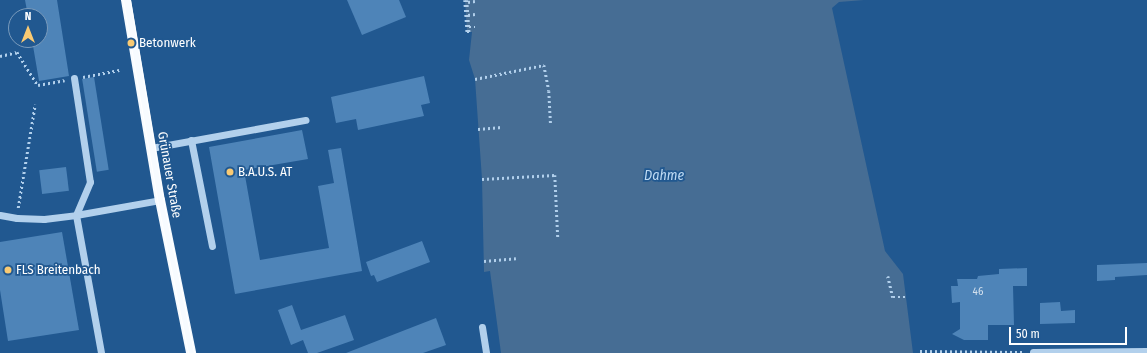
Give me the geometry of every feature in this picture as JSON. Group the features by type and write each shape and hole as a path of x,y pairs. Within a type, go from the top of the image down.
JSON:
{"main road":[{"name":"Grünauer Straße","path":"126,0 160,200 191,353"}],"street":[{"path":"74,78 90,182 76,215 101,353"},
{"path":"151,148 305,120"},
{"path":"191,140 212,246"},
{"path":"0,215 17,218 44,219 76,215 160,200"},
{"path":"482,327 486,353"},
{"path":"1033,352 1147,351"}],"path":[{"path":"467,1 476,1"},
{"path":"467,1 469,27 471,32 467,32 467,1"},
{"path":"468,15 476,14"},
{"path":"469,27 475,27"},
{"path":"0,56 17,52"},
{"path":"475,79 544,65 549,91 551,125"},
{"path":"17,218 35,104"},
{"path":"478,129 502,127"},
{"path":"482,179 555,175 558,238"},
{"path":"484,261 516,258"},
{"path":"888,276 893,297 906,297"},
{"path":"920,351 1033,352"}],"water":[{"name":"Dahme","path":"465,0 864,0 839,2 832,8 885,251 903,274 913,353 501,353 490,271 484,272 482,179 475,79 469,60 472,32 467,32"}],"building":[{"path":"25,0 57,0 69,76 39,81 33,48 48,48 48,8 26,8"},
{"path":"347,0 399,0 406,17 362,35"},
{"path":"424,76 430,103 421,105 424,116 358,130 356,119 336,123 331,97"},
{"path":"94,77 109,170 97,172 82,79"},
{"path":"302,130 308,159 244,170 260,260 329,248 318,186 334,183 328,150 341,148 362,271 235,294 209,147"},
{"path":"66,167 69,191 42,194 39,170"},
{"path":"62,232 79,330 8,341 0,290 0,242"},
{"path":"422,241 430,262 377,282 374,275 371,276 366,262"},
{"path":"1147,263 1147,275 1115,277 1115,280 1097,281 1097,265"},
{"path":"1027,268 1027,286 1013,286 1014,325 988,325 988,340 964,340 952,334 960,329 960,302 952,303 951,286 958,286 957,279 977,279 978,276 999,274 999,269"},
{"path":"1060,302 1061,311 1075,310 1075,323 1040,324 1040,303"},
{"path":"292,305 301,330 345,315 354,340 317,353 308,353 303,340 291,345 278,310"},
{"path":"436,318 446,345 423,353 346,353"}],"tram line":[{"path":"123,0 159,210 188,353"},
{"path":"130,0 164,204 194,353"}],"place":[{"name":"Betonwerk","path":"131,43"},
{"name":"B.A.U.S. AT","path":"230,172"},
{"name":"FLS Breitenbach","path":"8,270"}]}
